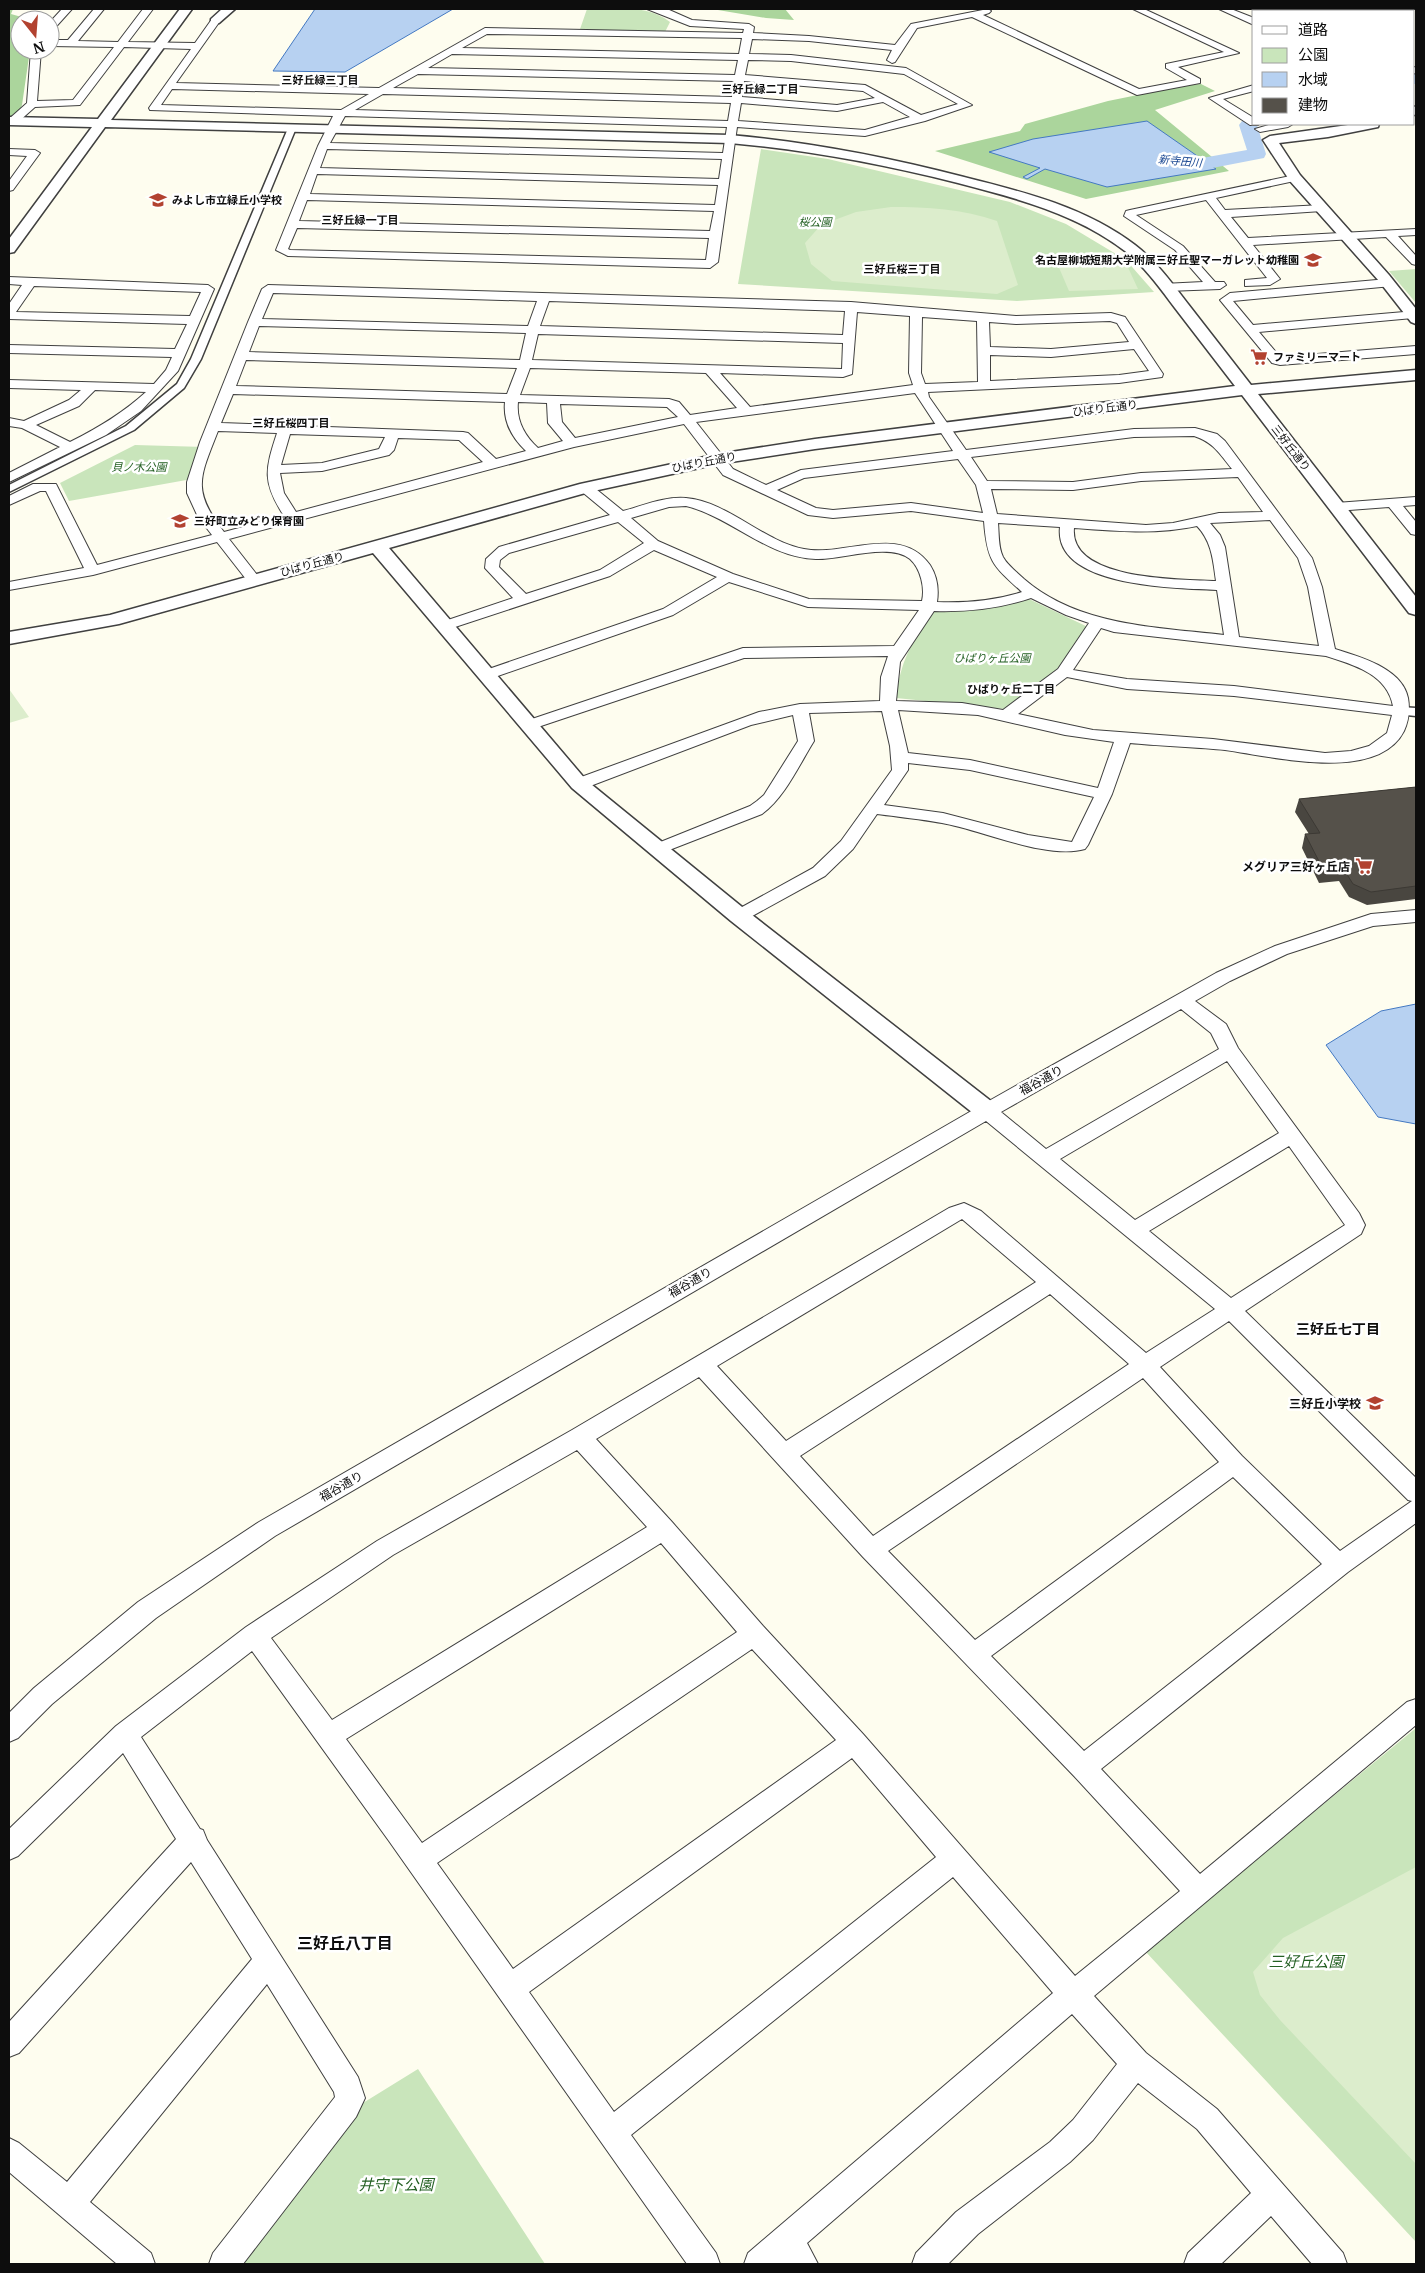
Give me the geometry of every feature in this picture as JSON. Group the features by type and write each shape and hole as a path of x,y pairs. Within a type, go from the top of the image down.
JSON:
{"street":[{"path":"70,44 99,9"},
{"path":"11,121 32,104 76,103 148,9"},
{"path":"9,249 186,9"},
{"path":"228,9 215,21 196,46 154,108 342,113 599,108 737,100 837,108 884,99"},
{"path":"314,171 571,205 705,264 712,262 714,235 720,208 748,25 690,22 664,11 650,9"},
{"path":"946,9 953,17"},
{"path":"888,68 898,48 914,26 995,9"},
{"path":"972,13 1136,92 1146,92 1196,81 1169,66 1234,53 1137,9"},
{"path":"1224,9 1252,21"},
{"path":"724,182 284,252 282,250 323,146 338,116 483,32 491,30 782,37 898,48"},
{"path":"599,108 621,34"},
{"path":"60,44 196,46"},
{"path":"169,86 378,92 599,108 732,124 865,133 967,105 906,71 888,68 790,58 451,51"},
{"path":"32,104 35,60"},
{"path":"415,71 741,78 865,88 921,119"},
{"path":"1248,114 1223,104 1214,98 1252,88"},
{"path":"1223,104 1252,99"},
{"name":"三好丘通り","path":"11,121 730,139 774,142 858,155 998,189 1040,202 1083,220 1117,238 1146,261 1416,609"},
{"path":"1256,125 1270,140 1294,178 1413,310"},
{"path":"1270,140 1328,133 1368,125"},
{"path":"9,489 130,428 181,386 200,350 292,128"},
{"path":"323,146 571,205 714,235"},
{"path":"9,152 35,152 9,188"},
{"path":"292,224 571,205 727,156"},
{"path":"1212,285 1179,248 1130,214 1294,178"},
{"path":"1167,287 1270,282 1274,279 1208,196"},
{"path":"303,197 720,208"},
{"path":"1223,214 1322,208"},
{"path":"1244,242 1416,232"},
{"path":"1389,234 1416,262"},
{"path":"9,281 207,288 170,374 157,388 120,421 71,448 9,478"},
{"path":"9,314 30,282"},
{"path":"1388,283 1226,298 1276,360 1416,350"},
{"path":"9,569 14,585 92,571 219,537 293,518 572,443 687,419 921,388 1119,379 1157,374 1121,320 1112,318 1049,321 983,318 851,306 274,288 265,291 196,471 194,493 202,511 219,537 254,580"},
{"path":"536,453 524,442 510,416 512,399 525,364 533,330 545,296"},
{"path":"241,356 847,372 851,306"},
{"path":"1251,329 1413,310"},
{"path":"916,312 915,368 921,388 930,409 983,485 989,502 992,547 996,557 1005,569 1032,593 1096,622 1140,631 1328,652 1359,661 1382,674 1394,685 1408,712"},
{"path":"9,314 193,320"},
{"path":"983,318 984,386"},
{"path":"254,322 849,339"},
{"path":"982,351 1052,353 1138,345"},
{"path":"9,349 180,353"},
{"path":"709,369 746,410"},
{"name":"ひばり丘通り","path":"9,638 112,620 586,488 718,459 943,428 1246,390 1330,381 1416,375"},
{"path":"9,384 157,388"},
{"path":"26,425 74,403 91,387"},
{"path":"228,390 674,405 728,472 808,510 822,513 911,507 991,518 1146,529 1173,527 1219,517 1273,516"},
{"path":"553,400 555,424 572,443"},
{"path":"9,422 26,425 71,448"},
{"path":"214,427 463,436 493,464"},
{"path":"285,430 272,469 273,488 293,518"},
{"path":"766,490 801,474 960,453 1114,434 1186,431 1203,434 1216,440 1305,558 1315,587 1328,652"},
{"path":"272,469 331,465 384,452 388,450 393,434"},
{"path":"983,485 1074,486 1141,477 1240,473"},
{"path":"9,501 38,487 51,487 92,571"},
{"path":"586,488 654,544 728,577 808,603 987,606 1032,593"},
{"path":"1336,507 1416,501"},
{"path":"523,600 492,568 492,562 497,555 513,546 668,503 686,502 708,508 800,553 828,556 884,547 904,550 918,557 929,579 931,592 929,606 890,668 888,705 902,757 900,770 847,845 820,872 739,916"},
{"path":"1393,503 1416,531"},
{"path":"1200,521 1216,540 1232,640"},
{"path":"1068,524 1068,545 1080,558 1100,571 1131,579 1224,586"},
{"path":"444,626 605,573 654,544"},
{"path":"378,547 579,784 739,916 987,1110 1230,1309 1416,1493"},
{"path":"486,675 668,612 728,577"},
{"path":"1006,716 1064,672 1096,622"},
{"path":"529,726 743,653 899,651"},
{"path":"1064,672 1106,681 1234,691 1317,703 1408,712"},
{"path":"579,784 752,719 800,709 888,705 958,708 1006,716 1076,732 1123,739 1199,743 1335,758 1362,753 1384,744 1394,735 1408,712"},
{"path":"659,849 756,810 770,798 806,741 800,709"},
{"path":"874,809 943,818 1028,840 1072,847 1079,845 1104,794 1123,739"},
{"path":"902,757 951,761 1104,794"},
{"name":"福谷通り","path":"9,1730 43,1696 147,1610 267,1529 987,1110 1223,977 1281,950 1371,920 1416,916"},
{"path":"871,1550 1145,1365 1354,1229 1355,1224 1352,1218 1230,1051 1219,1030 1182,1000"},
{"path":"1046,1158 1230,1051"},
{"path":"1135,1230 1292,1135"},
{"path":"9,1847 125,1734 255,1634 385,1548 580,1437 956,1213 964,1211 974,1216 1145,1365 1234,1462 1339,1565"},
{"path":"783,1455 1051,1283"},
{"path":"700,1364 871,1550 1083,1768 1198,1891"},
{"path":"580,1437 664,1529 754,1634 854,1742 1073,1995 1136,2063 1207,2119 1332,2264"},
{"path":"972,1656 1234,1462"},
{"path":"1083,1768 1339,1565 1416,1510"},
{"path":"327,1738 664,1529"},
{"path":"255,1634 327,1738 418,1860 610,2133 705,2264"},
{"path":"418,1860 754,1634"},
{"path":"759,2264 795,2253 1073,1995 1138,1944 1198,1891 1416,1710"},
{"path":"125,1734 194,1839 343,2078 350,2098 346,2107 224,2264"},
{"path":"509,1989 854,1742"},
{"path":"9,2043 194,1839"},
{"path":"610,2133 956,1859"},
{"path":"68,2203 269,1960"},
{"path":"927,2264 967,2223 1060,2152 1083,2130 1136,2063"},
{"path":"9,2153 140,2264"},
{"path":"1199,2264 1271,2195"}],"green space":[{"path":"620,8 641,10 661,16 670,22 664,34 579,32 587,9"},
{"path":"9,9 13,9 10,10 10,60 29,60 22,105 17,117 9,118"},
{"path":"712,9 785,9 794,20 766,18"},
{"path":"1201,84 1215,91 1155,110 1229,171 1086,199 935,151 1020,131 1025,124 1108,101 1187,85"},
{"name":"桜公園","path":"761,149 828,159 1010,202 1066,224 1126,260 1154,292 1017,301 738,284"},
{"path":"891,207 945,210 997,221 1018,285 997,294 832,281 811,264 805,243 821,225 856,212"},
{"path":"1125,261 1138,289 1069,291 1057,263"},
{"path":"1416,269 1416,303 1389,271"},
{"name":"貝ノ木公園","path":"135,445 205,447 192,479 69,501 60,483"},
{"name":"ひばりヶ丘公園","path":"1029,599 1090,628 1054,673 1005,709 896,698 904,662 930,610 980,609"},
{"path":"9,689 29,717 9,723"},
{"name":"三好丘公園","path":"1416,1728 1416,2242 1145,1951"},
{"path":"1416,1867 1416,2164 1280,2020 1260,1995 1253,1972 1283,1938"},
{"name":"井守下公園","path":"418,2069 545,2264 235,2264 350,2111"}],"water":[{"path":"315,9 453,9 345,72 273,71"},
{"path":"1147,121 1216,169 1107,187 1045,169 1027,179 1023,177 1040,168 989,152 1033,139"},
{"path":"1416,1004 1416,1124 1378,1117 1326,1045 1381,1011"}],"building":[{"name":"メグリア三好ヶ丘店","path":"1416,787 1416,886 1371,892 1353,884 1343,868 1323,869 1305,834 1320,833 1299,799"}],"waterway":[{"name":"新寺田川","path":"1161,159 1202,164 1257,154 1248,125"}],"place":[{"name":"みよし市立緑丘小学校","path":"158,200"},
{"name":"名古屋柳城短期大学附属三好丘聖マーガレット幼稚園","path":"1313,260"},
{"name":"ファミリーマート","path":"1259,357"},
{"name":"三好町立みどり保育園","path":"180,521"},
{"name":"メグリア三好ヶ丘店","path":"1364,866"},
{"name":"三好丘小学校","path":"1375,1403"}],"district":[{"name":"三好丘緑三丁目","path":"320,80"},
{"name":"三好丘緑二丁目","path":"760,89"},
{"name":"三好丘緑一丁目","path":"360,220"},
{"name":"三好丘桜三丁目","path":"902,269"},
{"name":"三好丘桜四丁目","path":"291,423"},
{"name":"ひばりヶ丘二丁目","path":"1011,689"},
{"name":"三好丘七丁目","path":"1338,1329"},
{"name":"三好丘八丁目","path":"345,1943"}]}
